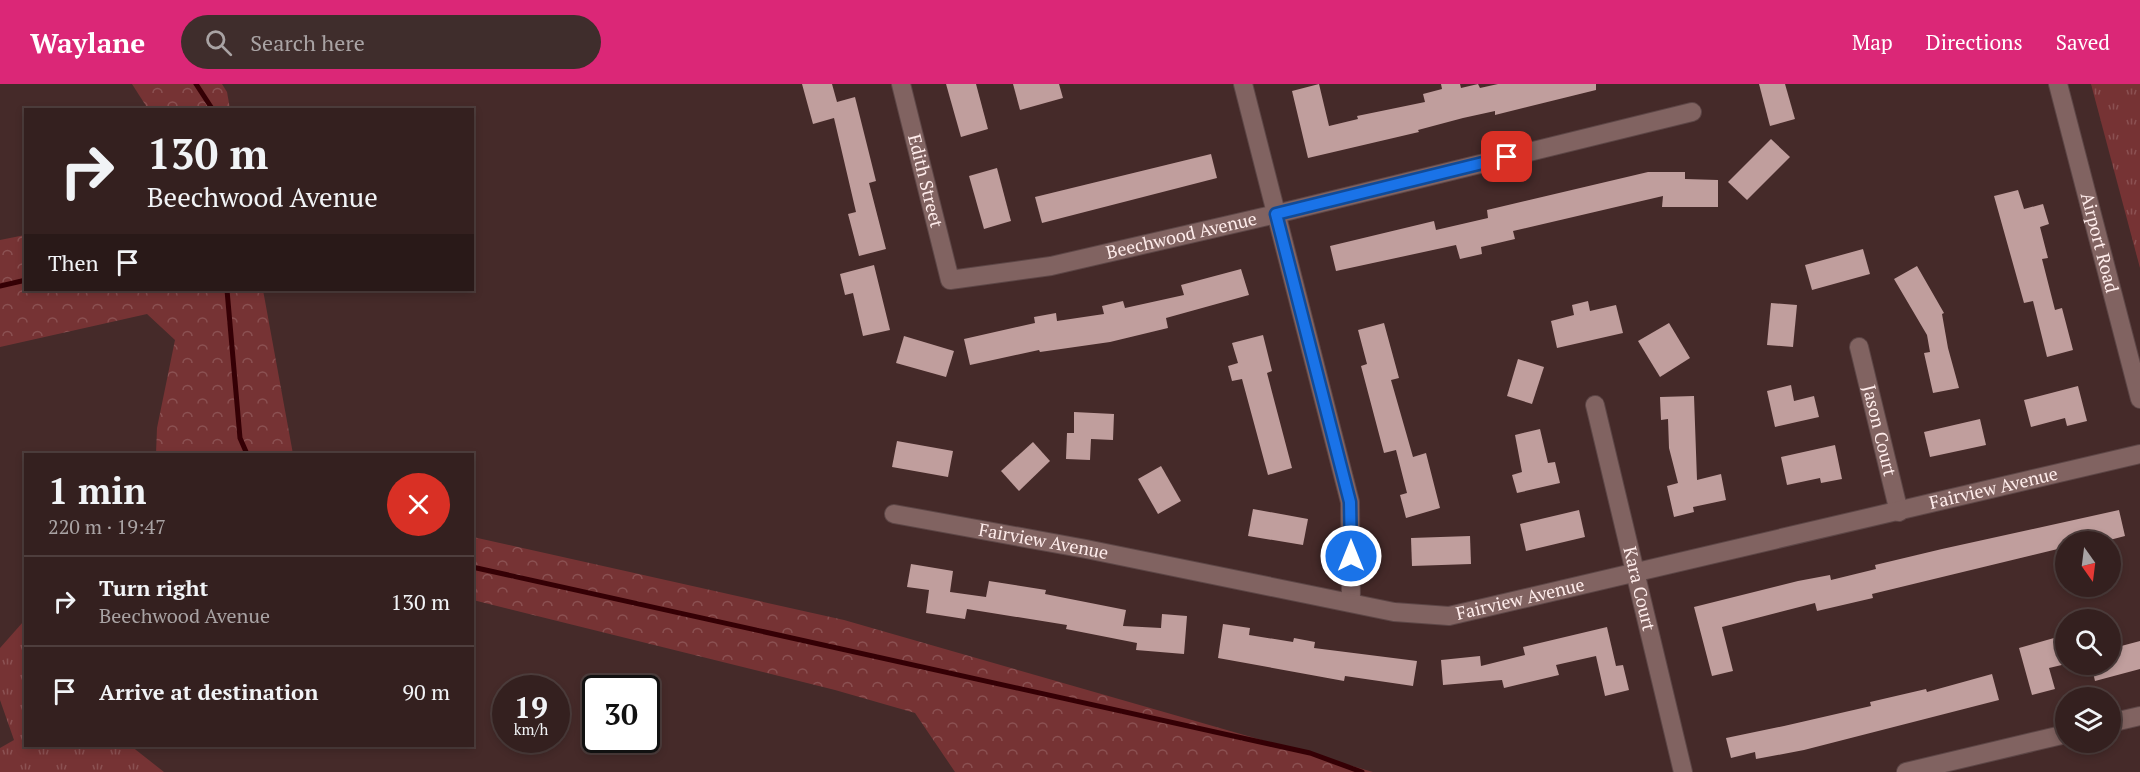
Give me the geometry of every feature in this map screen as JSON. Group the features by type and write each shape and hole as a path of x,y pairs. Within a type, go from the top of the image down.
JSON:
{"street":[{"name":"Edith Street","path":"901,84 950,280"},
{"path":"1243,84 1350,502 1351,602"},
{"name":"Airport Road","path":"2058,84 2140,399"},
{"name":"Beechwood Avenue","path":"950,280 1051,266 1276,214 1692,112"},
{"name":"Jason Court","path":"1859,347 1899,512"},
{"name":"Kara Court","path":"1595,405 1637,572 1683,772"},
{"name":"Fairview Avenue","path":"894,514 1394,612 1449,616 2140,454"},
{"path":"2121,720 2140,716"},
{"path":"1906,772 2055,737"}],"green space":[{"path":"132,84 222,84 227,92 230,108 147,108"},
{"path":"2091,84 2140,84 2140,268"},
{"path":"24,235 24,291 263,291 293,453 156,453 157,428 175,340 147,314 0,347 0,240"},
{"path":"474,537 844,620 1373,772 955,772 915,713 835,690 474,600"},
{"path":"24,622 24,747 132,747 164,772 0,772 0,748 14,740 0,700 0,648"}],"building":[{"path":"802,84 832,84 837,102 855,97 876,181 869,183 886,249 859,256 848,214 856,212 834,118 813,124"},
{"path":"946,84 976,84 988,129 961,137"},
{"path":"1013,84 1059,84 1063,98 1020,110"},
{"path":"1319,84 1329,126 1358,119 1357,116 1425,102 1423,94 1442,89 1441,84 1460,84 1461,88 1478,84 1480,88 1498,84 1596,84 1596,90 1495,115 1495,111 1463,118 1418,130 1419,132 1308,158 1292,91"},
{"path":"1759,84 1785,84 1795,119 1770,126"},
{"path":"1771,139 1790,157 1747,200 1728,182"},
{"path":"1211,154 1217,178 1042,223 1035,197"},
{"path":"997,168 1011,221 984,229 969,176"},
{"path":"1648,172 1685,172 1685,179 1718,180 1718,207 1662,207 1663,196 1513,231 1515,239 1481,247 1482,254 1460,259 1456,245 1336,271 1330,246 1434,221 1436,230 1488,218 1487,210"},
{"path":"2018,190 2024,209 2043,204 2049,224 2040,227 2048,258 2042,259 2055,310 2062,308 2073,350 2047,357 2033,301 2024,303 1994,196"},
{"path":"1863,249 1870,274 1812,290 1805,265"},
{"path":"874,265 890,330 863,336 853,293 845,295 840,274"},
{"path":"1917,266 1944,313 1942,314 1948,348 1959,388 1933,393 1924,353 1930,352 1927,335 1894,279"},
{"path":"1241,269 1249,295 1166,318 1168,328 1110,342 1040,352 1039,350 970,365 964,339 1035,323 1034,317 1056,313 1057,321 1104,314 1102,306 1123,301 1125,308 1184,295 1181,285"},
{"path":"1588,301 1590,311 1616,305 1623,333 1557,348 1551,321 1574,315 1572,305"},
{"path":"1771,303 1797,305 1793,347 1767,345"},
{"path":"1384,323 1399,378 1391,380 1413,457 1426,453 1440,508 1406,518 1400,495 1407,493 1396,450 1384,453 1361,366 1367,364 1358,330"},
{"path":"1669,323 1690,358 1660,377 1638,341"},
{"path":"1263,335 1272,371 1267,373 1292,468 1268,475 1242,379 1232,381 1228,366 1238,363 1232,343"},
{"path":"904,336 954,351 946,377 896,363"},
{"path":"1518,359 1544,367 1532,404 1507,396"},
{"path":"1791,385 1794,401 1814,396 1819,417 1775,427 1767,391"},
{"path":"2078,386 2087,421 2067,426 2065,418 2031,427 2024,400"},
{"path":"1694,396 1697,480 1721,474 1726,500 1693,507 1694,512 1674,517 1667,486 1678,483 1669,448 1668,419 1661,420 1660,397"},
{"path":"1074,412 1114,414 1113,440 1091,439 1090,460 1066,459 1067,433 1074,433"},
{"path":"1980,419 1986,445 1930,457 1924,432"},
{"path":"1540,429 1548,463 1555,462 1560,483 1517,493 1512,475 1522,472 1515,435"},
{"path":"897,441 953,451 948,477 892,467"},
{"path":"1033,442 1050,461 1019,491 1001,471"},
{"path":"1835,445 1842,479 1821,483 1820,478 1787,485 1781,457"},
{"path":"1161,466 1181,501 1158,514 1138,479"},
{"path":"1253,509 1308,519 1303,545 1248,536"},
{"path":"1579,510 1585,537 1526,551 1520,524"},
{"path":"2119,510 2125,536 2121,537 2121,531 2055,531 2055,550 1872,594 1873,598 1817,611 1815,603 1722,627 1733,671 1712,676 1694,607 1798,581 1830,575 1831,580 1876,569 1875,565"},
{"path":"1470,536 1471,564 1412,566 1411,538"},
{"path":"911,564 953,571 950,592 986,597 989,581 1046,590 1045,594 1126,610 1123,626 1161,628 1162,614 1187,616 1184,654 1136,650 1137,643 1066,629 1067,625 967,609 965,619 926,613 929,590 907,587"},
{"path":"1223,624 1250,628 1249,635 1293,642 1294,638 1315,642 1314,648 1417,661 1413,686 1345,676 1344,681 1218,658"},
{"path":"1607,627 1616,666 1623,665 1629,690 1605,696 1596,656 1556,665 1559,675 1504,688 1502,680 1443,685 1441,660 1480,656 1481,666 1525,655 1523,647"},
{"path":"2055,638 2055,667 2049,668 2055,689 2032,695 2019,648"},
{"path":"2140,641 2140,669 2121,674 2121,646"},
{"path":"1992,674 1999,700 1804,750 1756,759 1755,752 1731,758 1726,738 1871,706 1870,702 1926,689 1927,692"},
{"path":"2094,675 2118,675 2095,681"}],"waterway":[{"path":"196,84 212,108"},
{"path":"0,286 24,280"},
{"path":"227,291 240,438 247,453"},
{"path":"474,567 1310,753 1362,772"}],"route":[{"path":"1351,556 1350,502 1276,214 1507,157"}]}
